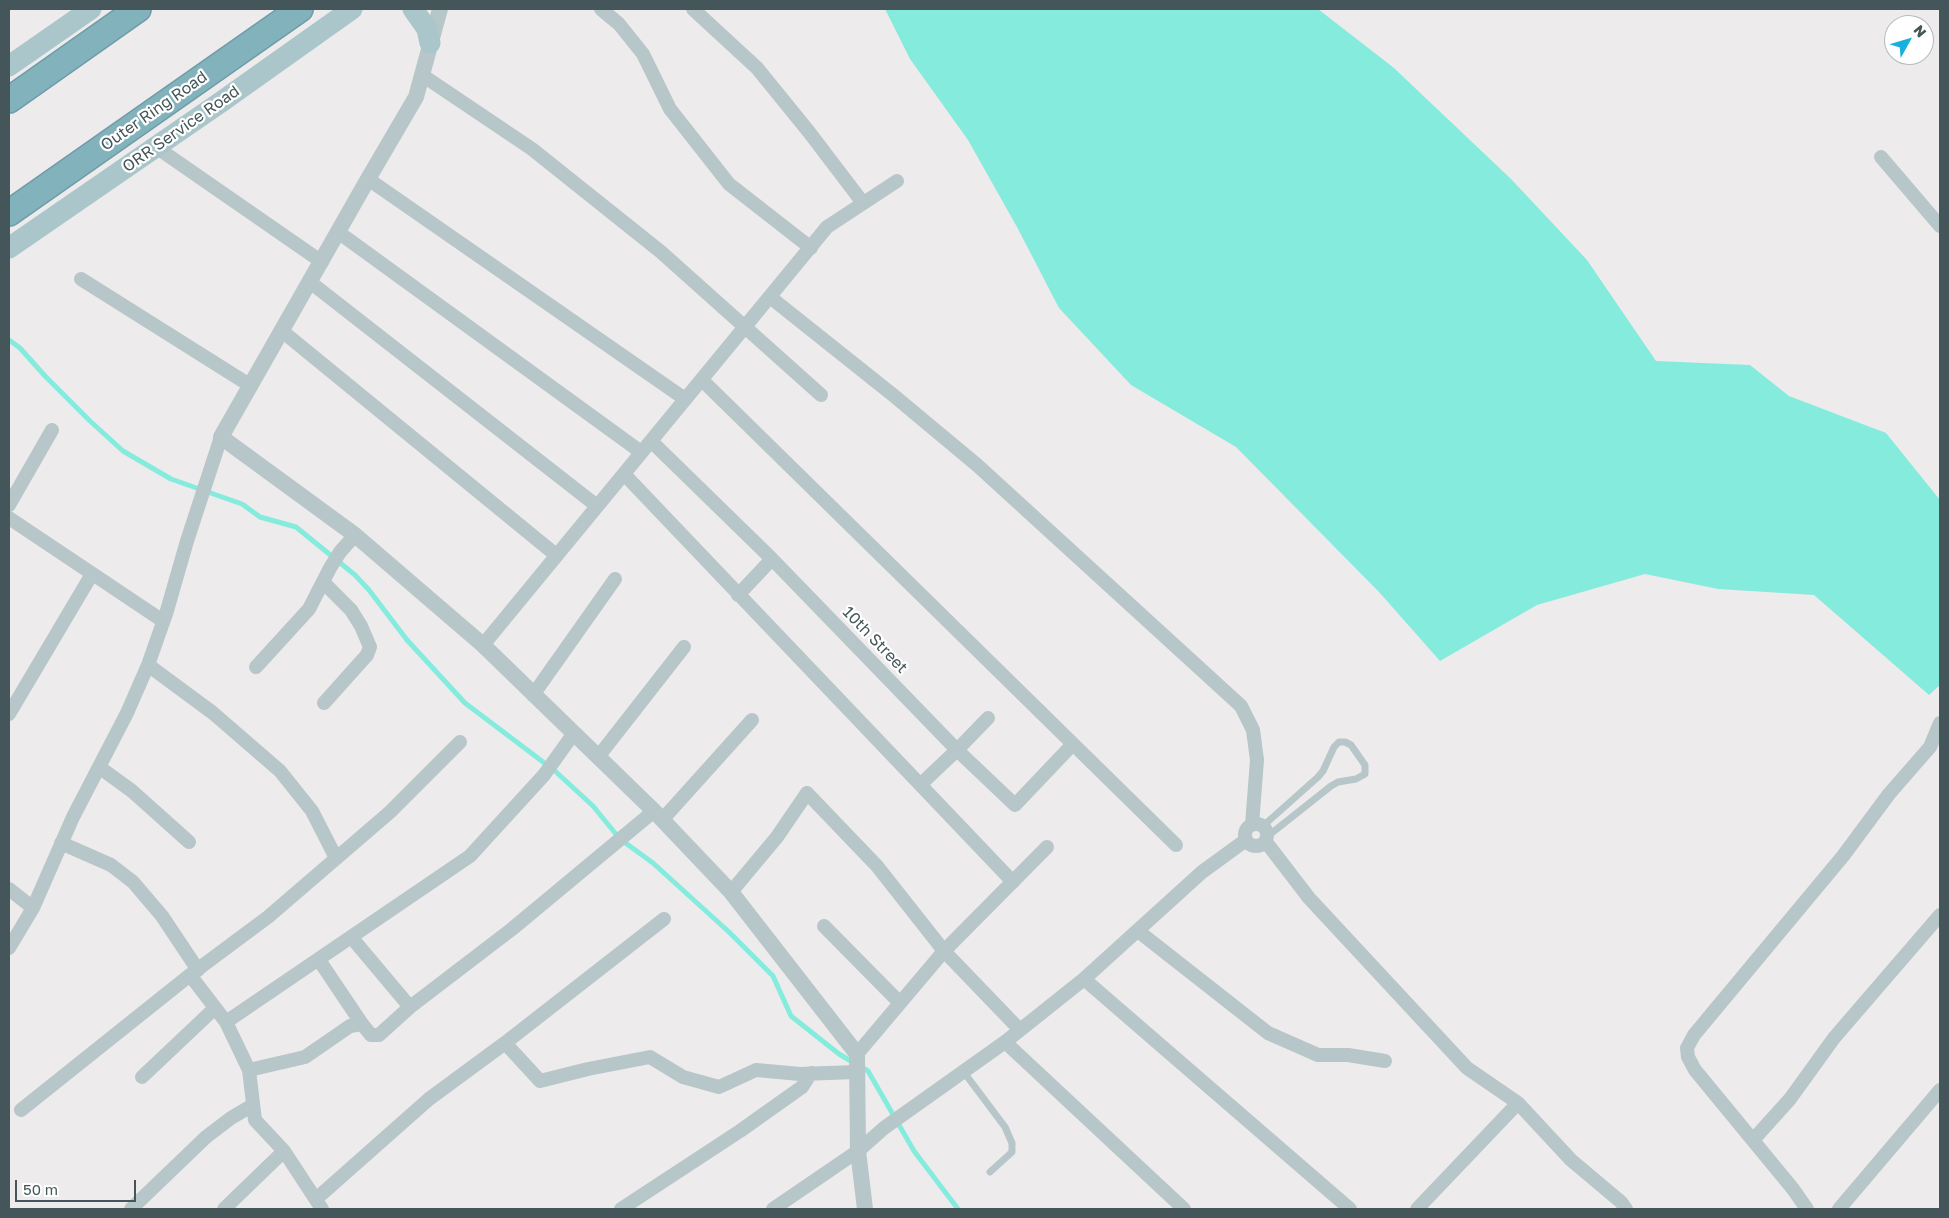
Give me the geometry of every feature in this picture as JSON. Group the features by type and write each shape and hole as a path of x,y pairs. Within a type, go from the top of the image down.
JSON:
{"highway":[{"path":"9,100 138,9"},
{"name":"Outer Ring Road","path":"9,213 300,9"}],"main road":[{"path":"9,66 91,9"},
{"name":"ORR Service Road","path":"9,248 352,9"},
{"path":"413,9 427,29 430,43"}],"street":[{"path":"9,948 33,908 73,817 127,713 148,665 221,437 416,97 440,9"},
{"path":"600,9 619,24 643,54 670,109 729,184 811,248"},
{"path":"693,9 757,68 864,203"},
{"path":"422,75 532,149 661,252 820,395"},
{"path":"156,147 322,262"},
{"path":"1881,158 1940,226"},
{"path":"368,179 685,399"},
{"path":"482,645 827,228 897,181"},
{"path":"338,232 641,452"},
{"path":"81,279 251,386"},
{"path":"310,282 597,506"},
{"path":"770,297 893,395 977,466 1241,706 1253,730 1262,832 1261,846 1255,846 1246,840 1246,831 1262,832"},
{"path":"282,331 556,555"},
{"path":"702,380 1176,845"},
{"path":"9,505 52,430"},
{"path":"221,437 355,535 482,645 658,816 731,892 857,1063 858,1152 865,1209"},
{"name":"10th Street","path":"651,441 772,559 1014,805 1073,744"},
{"path":"624,474 738,596 921,784 1013,882"},
{"path":"9,518 163,621"},
{"path":"256,667 309,609 330,568 340,552 355,535"},
{"path":"738,596 772,559"},
{"path":"9,714 92,574"},
{"path":"533,695 615,579"},
{"path":"323,582 351,610 362,626 370,648 367,655 324,703"},
{"path":"598,757 684,647"},
{"path":"148,665 213,713 280,771 312,812 336,858"},
{"path":"921,784 958,750 988,718"},
{"path":"319,960 371,1036 379,1035 410,1007 512,930 629,832 658,816 752,720"},
{"path":"1807,1209 1793,1189 1695,1070 1688,1057 1687,1048 1694,1035 1843,856 1890,794 1930,747 1940,723"},
{"path":"226,1022 470,856 544,776 574,733"},
{"path":"21,1110 194,972 268,917 390,812 460,742"},
{"path":"99,767 132,791 189,842"},
{"path":"731,892 777,837 807,794 877,866 944,951 1020,1030"},
{"path":"1262,832 1309,898 1467,1068 1518,1103 1571,1160 1621,1202 1626,1209"},
{"path":"773,1209 858,1152 884,1128 1005,1042 1084,979 1202,872 1246,840"},
{"path":"61,843 111,865 133,882 162,916 215,1008 226,1022 249,1070 255,1120 284,1151 319,1206 429,1099 505,1043 664,919"},
{"path":"505,1043 540,1081 650,1057 683,1078 719,1087 756,1070 811,1074 857,1063 900,1003 944,951 1048,847"},
{"path":"9,889 33,908"},
{"path":"1753,1140 1790,1099 1834,1038 1940,915"},
{"path":"824,926 900,1003"},
{"path":"1138,931 1268,1033 1318,1055 1348,1055 1385,1060"},
{"path":"352,938 410,1007"},
{"path":"1084,979 1350,1209"},
{"path":"142,1077 215,1008"},
{"path":"249,1070 305,1057 350,1026 362,1024"},
{"path":"1005,1042 1184,1209"},
{"path":"621,1209 740,1132 802,1087 811,1074"},
{"path":"1839,1209 1940,1090"},
{"path":"1417,1209 1518,1103"},
{"path":"131,1209 206,1137 231,1118 253,1105"},
{"path":"224,1209 284,1151"}],"lane":[{"path":"1339,742 1346,742 1351,746 1365,765 1365,774 1356,779 1338,782 1262,832 1324,771 1334,747 1339,742"},
{"path":"964,1071 1005,1127 1012,1143 1012,1152 990,1172"}],"shaded area":[{"path":"885,9 1318,9 1394,68 1511,179 1587,260 1656,361 1750,365 1789,396 1886,433 1940,500 1940,685 1929,695 1814,595 1718,589 1645,574 1537,605 1440,661 1379,592 1236,447 1131,385 1059,308 1017,227 968,140 910,59"}],"waterway":[{"path":"9,340 20,348 45,376 123,451 171,479 242,504 260,517 296,527 355,575 369,590 407,640 465,703 555,771 593,806 620,839 653,863 729,932 773,976 791,1016 839,1054 868,1071 914,1151 958,1209"}]}
